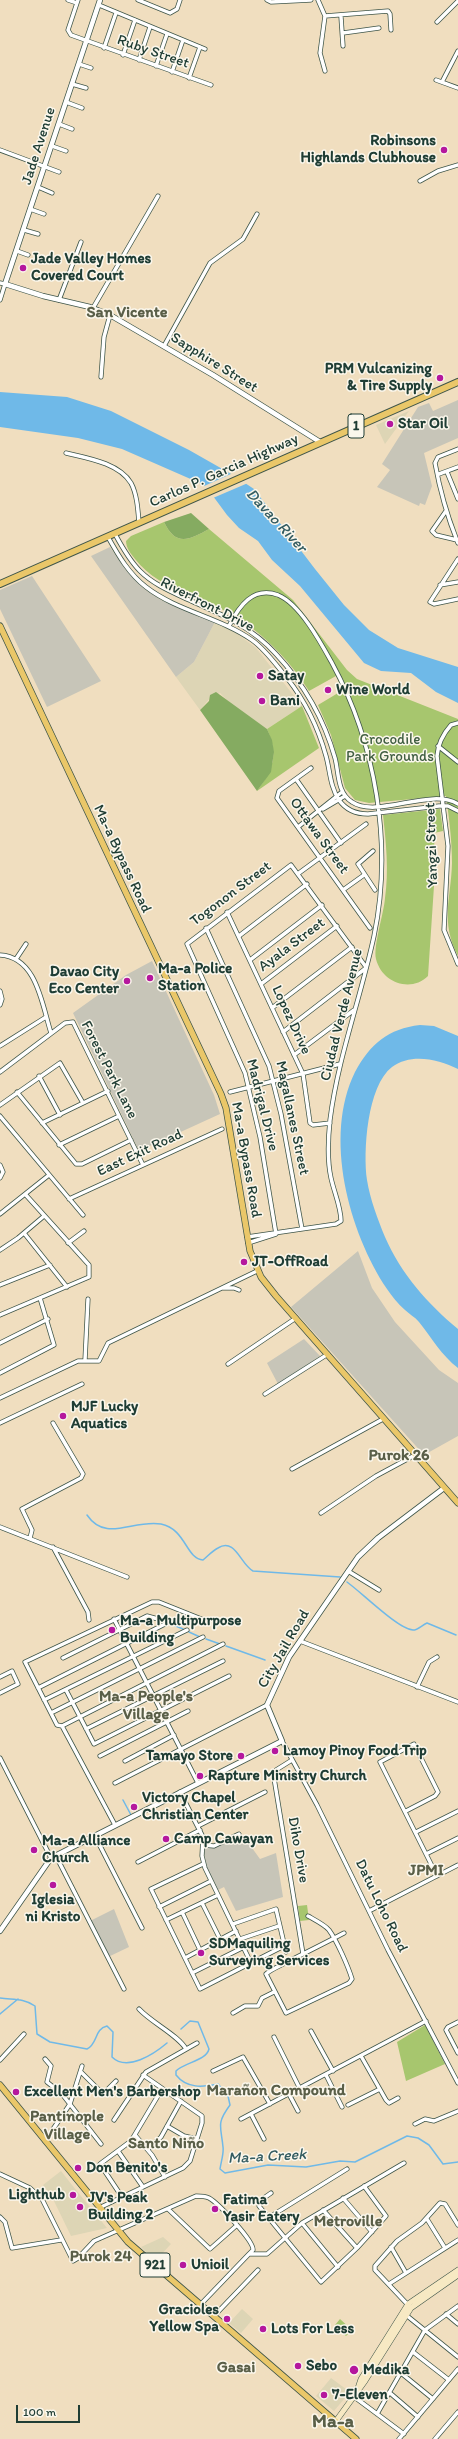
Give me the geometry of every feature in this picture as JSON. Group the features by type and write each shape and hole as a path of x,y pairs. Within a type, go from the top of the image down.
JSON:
{"highway":[{"name":"Carlos P. Garcia Highway","path":"0,584 458,382"}],"main road":[{"name":"Ma-a Bypass Road","path":"0,626 221,1094 226,1108 248,1240 258,1271 296,1318 383,1419 458,1502"},
{"name":"921","path":"1,2087 118,2231 356,2439"},
{"path":"336,2421 358,2389 361,2379 409,2306 458,2270"},
{"path":"409,2306 458,2275"}],"street":[{"path":"68,0 77,2"},
{"name":"Jade Avenue","path":"0,300 100,0"},
{"path":"138,0 170,13 177,9 180,0"},
{"path":"268,1 311,0"},
{"path":"318,0 325,16 320,52 325,71"},
{"path":"437,22 458,1"},
{"name":"Ruby Street","path":"77,2 68,33 123,55 211,85"},
{"path":"99,5 206,49"},
{"path":"325,16 341,17 388,11 390,14 391,30"},
{"path":"104,48 116,13"},
{"path":"341,17 343,46"},
{"path":"123,55 135,20"},
{"path":"139,60 150,27"},
{"path":"343,33 379,28"},
{"path":"156,66 168,34"},
{"path":"172,72 183,40"},
{"path":"189,78 200,47"},
{"path":"442,82 458,51"},
{"path":"79,64 91,68"},
{"path":"436,80 458,88"},
{"path":"72,84 86,88"},
{"path":"66,102 82,108"},
{"path":"59,124 72,129"},
{"path":"52,146 66,151"},
{"path":"0,150 59,172"},
{"path":"420,181 438,171 458,165"},
{"path":"38,187 52,193"},
{"path":"93,308 158,196"},
{"path":"30,209 44,214"},
{"path":"164,346 210,262 243,239 257,214"},
{"path":"24,230 38,234"},
{"path":"59,300 81,242"},
{"path":"16,251 28,255"},
{"name":"Sapphire Street","path":"0,283 93,308 110,315 164,346 320,442"},
{"path":"101,376 104,337 110,315"},
{"path":"457,542 441,497 436,460 458,448"},
{"path":"66,453 102,462 128,479 134,493 140,523"},
{"path":"439,474 458,467"},
{"path":"447,472 458,499"},
{"path":"446,512 432,530 436,534 457,542"},
{"name":"Riverfront Drive","path":"115,534 128,556 140,571 151,580 173,593 232,619 261,639 276,654 303,688 321,720 335,759 344,794"},
{"name":"Riverfront Drive","path":"108,537 120,557 145,587 162,597 229,626 253,641 270,658 298,692 312,718 321,739 338,798"},
{"path":"458,559 456,565 440,585 430,602 434,604 458,600"},
{"path":"440,585 458,582"},
{"name":"Ciudad Verde Avenue","path":"229,626 242,603 262,593 280,596 298,611 326,653 352,706 367,752 378,806 380,896 366,968 340,1064 330,1123 330,1170 341,1218 340,1222 302,1230"},
{"path":"270,658 276,654"},
{"path":"458,723 453,723 448,727 438,746 458,762"},
{"name":"Yangzi Street","path":"438,746 448,863 443,922 447,940 458,964"},
{"name":"Ottawa Street","path":"311,768 278,791 276,796 370,928"},
{"path":"296,779 320,810 341,843"},
{"path":"298,827 344,794 357,805 378,806 443,799 458,804"},
{"path":"338,798 353,812 360,814 444,806 458,811"},
{"path":"283,1032 366,968 299,873 366,824"},
{"path":"373,851 358,864 375,890"},
{"name":"Togonon Street","path":"187,944 227,912 292,865 299,873"},
{"path":"343,890 364,875"},
{"path":"239,936 307,884"},
{"path":"250,960 322,905"},
{"name":"Lopez Drive","path":"227,912 303,1074 310,1123 313,1125 330,1123"},
{"name":"Ayala Street","path":"261,984 337,926"},
{"name":"Magallanes Street","path":"206,928 265,1053 273,1081 302,1230"},
{"path":"16,959 26,944"},
{"name":"Madrigal Drive","path":"187,944 187,949 242,1065 260,1137 276,1234"},
{"path":"272,1008 352,947"},
{"path":"0,955 16,959 23,963 31,975 51,1033"},
{"path":"0,991 2,999 0,1005"},
{"path":"294,1055 355,1010"},
{"path":"0,1046 46,1017"},
{"name":"Forest Park Lane","path":"0,1072 68,1021 73,1022 143,1165"},
{"path":"0,1105 39,1076 57,1064 62,1063 84,1103"},
{"path":"230,1092 340,1064"},
{"path":"39,1076 60,1115"},
{"path":"17,1092 74,1163 78,1164 131,1140"},
{"path":"42,1123 108,1092"},
{"path":"0,1116 83,1215"},
{"path":"59,1145 119,1116"},
{"name":"East Exit Road","path":"69,1199 222,1129"},
{"path":"0,1165 3,1172 0,1178"},
{"path":"0,1214 49,1175"},
{"path":"0,1315 87,1280 90,1274 89,1265 25,1194"},
{"path":"0,1250 24,1233 44,1216"},
{"path":"248,1240 263,1240 276,1234 302,1230"},
{"path":"68,1243 84,1231"},
{"path":"24,1233 67,1287"},
{"path":"0,1285 50,1265"},
{"path":"0,1398 75,1362 85,1360 99,1361 108,1343 258,1271"},
{"path":"222,1288 234,1288 239,1290"},
{"path":"0,1372 53,1346 54,1343 48,1319 40,1298"},
{"path":"85,1360 88,1300"},
{"path":"228,1364 296,1318"},
{"path":"0,1343 48,1319"},
{"path":"265,1394 328,1354"},
{"path":"0,1423 82,1384"},
{"path":"292,1469 383,1419"},
{"path":"30,1538 32,1530 22,1509 80,1478 83,1474 53,1423"},
{"path":"321,1513 376,1476 415,1455"},
{"name":"City Jail Road","path":"282,1741 267,1705 282,1672 300,1641 364,1550 444,1488"},
{"path":"0,1527 127,1576"},
{"path":"53,1547 88,1612 89,1620"},
{"path":"348,1571 379,1590"},
{"path":"115,1825 62,1726 58,1726 25,1662 114,1618 156,1602 204,1620"},
{"path":"38,1688 169,1622 149,1616 62,1658"},
{"path":"114,1618 198,1783"},
{"path":"44,1700 187,1630"},
{"path":"51,1713 140,1670 203,1637"},
{"path":"300,1641 458,1702"},
{"path":"62,1726 223,1644"},
{"path":"417,1686 429,1662 436,1657"},
{"path":"86,1729 223,1661"},
{"path":"0,1677 12,1671 18,1684 0,1693"},
{"path":"66,1690 94,1744 229,1676"},
{"path":"115,1783 267,1705"},
{"path":"100,1756 188,1711"},
{"path":"125,1761 174,1736"},
{"path":"0,1931 51,1858 282,1741"},
{"name":"Datu Loho Road","path":"282,1741 458,2083"},
{"path":"406,1811 435,1796 438,1792 414,1744 380,1762 406,1811 437,1876"},
{"path":"0,1758 51,1858"},
{"name":"Diho Drive","path":"292,1760 276,1770 274,1778 303,1954"},
{"path":"180,1792 200,1830 203,1844 203,1864 251,1963"},
{"path":"198,1826 265,1792"},
{"path":"416,1832 458,1811"},
{"path":"138,1862 200,1830"},
{"path":"203,1844 214,1846 239,1834"},
{"path":"95,1836 142,1928"},
{"path":"426,1854 458,1838"},
{"path":"56,1856 124,1989"},
{"path":"203,1864 150,1889 200,1989 284,1946"},
{"path":"370,1911 458,1865"},
{"path":"159,1907 212,1881"},
{"path":"166,1920 218,1895"},
{"path":"202,1902 220,1940"},
{"path":"233,1924 276,1909 286,1952"},
{"path":"182,1912 200,1950"},
{"path":"308,1916 329,1929 333,1939 352,1980 286,2013 266,1974 303,1954 333,1939 344,1933"},
{"path":"240,1939 280,1926"},
{"path":"185,1958 236,1931"},
{"path":"192,1973 244,1947"},
{"path":"233,2013 245,2006 258,2006 262,1998 274,1992"},
{"path":"139,2009 149,2019 180,2042 186,2049"},
{"path":"241,2119 426,2021"},
{"path":"458,2022 446,2029 458,2053"},
{"path":"311,2031 333,2071"},
{"path":"0,2060 24,2034"},
{"path":"274,2037 300,2089"},
{"path":"114,2120 143,2075 152,2068 197,2043"},
{"path":"361,2056 378,2090 387,2102 398,2098"},
{"path":"213,2071 243,2057 270,2104"},
{"path":"45,2059 51,2066 47,2082 70,2104 101,2144"},
{"path":"45,2141 70,2104 82,2072 82,2066"},
{"path":"82,2072 103,2094 116,2081"},
{"path":"99,2208 189,2164 202,2118 181,2101 143,2075"},
{"path":"326,2075 342,2107"},
{"path":"122,2197 100,2165 135,2135 162,2089"},
{"path":"348,2105 378,2090"},
{"path":"289,2094 298,2111"},
{"path":"148,2149 157,2142 181,2101"},
{"path":"415,2124 425,2120 434,2122 458,2111"},
{"path":"251,2114 264,2140"},
{"path":"167,2126 184,2136 197,2139"},
{"path":"135,2135 148,2149 164,2177"},
{"path":"118,2151 143,2187"},
{"path":"249,2254 267,2254 283,2238 302,2223 404,2163"},
{"path":"268,2218 347,2169"},
{"path":"0,2174 36,2192 42,2199 61,2240 73,2261 78,2258 94,2241 193,2197 206,2197 220,2208 253,2246 249,2254 200,2304"},
{"path":"271,2193 259,2203 283,2238 321,2282 357,2248 386,2214 364,2186"},
{"path":"343,2198 372,2232"},
{"path":"409,2306 375,2267 391,2247 427,2219 442,2202 458,2225"},
{"path":"168,2209 210,2248 236,2226"},
{"path":"323,2210 357,2248"},
{"path":"0,2217 6,2225 12,2248 61,2240"},
{"path":"427,2219 445,2248"},
{"path":"302,2223 338,2267"},
{"path":"389,2284 458,2240"},
{"path":"391,2247 406,2273"},
{"path":"214,2316 258,2270"},
{"path":"377,2414 426,2330 458,2306"},
{"path":"404,2313 458,2357"},
{"path":"446,2314 458,2324"},
{"path":"413,2352 449,2380"},
{"path":"399,2439 458,2369"},
{"path":"401,2373 433,2399"},
{"path":"390,2393 418,2417"},
{"path":"353,2396 404,2434"},
{"path":"435,2439 458,2412"}],"shaded area":[{"path":"458,400 458,438 424,453 432,486 425,505 420,503 419,506 377,487 390,470 382,464 418,407 429,403 433,411"},
{"path":"409,411 385,444 376,425"},
{"path":"110,547 126,570 144,589 161,600 215,622 194,662 176,677 91,556"},
{"path":"32,576 101,681 47,707 0,609 0,590"},
{"path":"215,622 236,633 256,648 302,706 267,729 233,706 220,693 210,698 200,710 176,677 194,662"},
{"path":"152,961 214,1095 220,1114 139,1151 73,1013 126,975"},
{"path":"358,1251 372,1288 395,1322 439,1370 458,1383 458,1436 424,1455 291,1307"},
{"path":"304,1339 320,1356 278,1384 267,1363"},
{"path":"242,1834 260,1859 276,1853 283,1897 236,1911 224,1887 218,1890 207,1868 204,1853 205,1848 217,1846"},
{"path":"114,1909 129,1947 108,1957 90,1921"},
{"path":"61,2171 107,2228 71,2236 52,2197 43,2185"},
{"path":"163,2237 171,2244 155,2261 141,2247"},
{"path":"242,2309 253,2319 241,2333 229,2323"},
{"path":"331,2378 350,2392 334,2411 316,2396"}],"green space":[{"path":"191,513 209,529 195,536 184,539 173,535 164,522"},
{"name":"Crocodile Park Grounds","path":"164,522 173,535 184,539 195,536 209,529 293,600 347,670 357,679 458,719 458,956 449,932 448,921 452,863 451,837 446,796 369,803 355,800 345,788 331,735 318,705 343,690 336,676 309,691 295,671 271,644 252,628 215,606 172,588 146,571 130,553 126,541 131,536"},
{"path":"216,692 267,729 272,740 274,752 271,772 257,791 200,710 209,701 210,695"},
{"path":"302,706 319,748 257,791 267,776 272,762 273,747 267,729"},
{"path":"440,809 443,831 434,833 435,871 428,976 414,984 398,983 384,974 379,967 375,953 384,904 387,877 383,815"},
{"path":"307,1905 309,1920 300,1921 298,1906"},
{"path":"425,2025 445,2064 406,2081 397,2042"},
{"path":"340,2319 352,2330 346,2336 335,2325"}],"water":[{"name":"Davao River","path":"0,392 67,397 111,411 189,450 233,475 254,489 344,605 369,630 398,648 458,667 458,703 436,692 411,673 381,671 364,663 300,586 272,560 258,541 239,528 202,484 122,449 78,438 0,427"},
{"path":"420,1025 434,1026 458,1036 458,1069 442,1062 416,1059 399,1063 392,1067 384,1076 377,1089 369,1120 366,1153 367,1180 372,1202 385,1237 399,1263 416,1288 458,1329 458,1368 442,1352 417,1320 402,1308 395,1300 373,1266 361,1240 352,1212 345,1184 341,1154 341,1125 346,1098 355,1072 361,1062 374,1045 382,1039 399,1030"}],"pier":[{"path":"233,473 248,483 213,498 202,487"}],"waterway":[{"path":"87,1515 94,1523 103,1528 121,1528 151,1523 169,1527 181,1537 193,1555 203,1560 218,1548 229,1546 253,1571 340,1577"},
{"path":"347,1582 389,1617 407,1628 415,1630 427,1623 456,1635"},
{"path":"171,1624 183,1629"},
{"path":"189,1632 200,1637"},
{"path":"206,1639 220,1644"},
{"path":"226,1646 265,1660"},
{"path":"123,1800 131,1815"},
{"name":"Ma-a Creek","path":"0,1998 22,2000 35,2006 37,2034 50,2042 87,2049 93,2044 100,2030 107,2026 113,2032 112,2057 125,2063 140,2060 155,2052 167,2043"},
{"path":"0,2014 18,1999"},
{"name":"Ma-a Creek","path":"181,2029 190,2021 198,2022 209,2049 200,2059 185,2065 176,2071 176,2075 180,2080 190,2085 207,2086 218,2084 228,2096 230,2105 220,2125 223,2149 220,2169 225,2173 268,2165 306,2167 340,2161 355,2162 407,2136 418,2138 429,2145 443,2164 458,2162"}],"place":[{"name":"Robinsons Highlands Clubhouse","path":"444,150"},
{"name":"Jade Valley Homes Covered Court","path":"23,268"},
{"name":"PRM Vulcanizing & Tire Supply","path":"440,378"},
{"name":"Star Oil","path":"390,424"},
{"name":"Satay","path":"260,676"},
{"name":"Wine World","path":"328,690"},
{"name":"Bani","path":"262,701"},
{"name":"Ma-a Police Station","path":"150,978"},
{"name":"Davao City Eco Center","path":"127,981"},
{"name":"JT-OffRoad","path":"244,1262"},
{"name":"MJF Lucky Aquatics","path":"63,1416"},
{"name":"Ma-a Multipurpose Building","path":"112,1630"},
{"name":"Lamoy Pinoy Food Trip","path":"275,1751"},
{"name":"Tamayo Store","path":"241,1756"},
{"name":"Rapture Ministry Church","path":"200,1776"},
{"name":"Victory Chapel Christian Center","path":"134,1807"},
{"name":"Camp Cawayan","path":"166,1839"},
{"name":"Ma-a Alliance Church","path":"34,1850"},
{"name":"Iglesia ni Kristo","path":"53,1885"},
{"name":"SDMaquiling Surveying Services","path":"201,1953"},
{"name":"Excellent Men's Barbershop","path":"16,2092"},
{"name":"Don Benito's","path":"78,2168"},
{"name":"Lighthub","path":"73,2195"},
{"name":"JV's Peak Building 2","path":"80,2207"},
{"name":"Fatima Yasir Eatery","path":"215,2209"},
{"name":"Unioil","path":"183,2265"},
{"name":"Gracioles Yellow Spa","path":"227,2319"},
{"name":"Lots For Less","path":"263,2329"},
{"name":"Sebo","path":"298,2366"},
{"name":"Medika","path":"354,2370"},
{"name":"7-Eleven","path":"324,2395"}],"district":[{"name":"San Vicente","path":"127,313"},
{"name":"Purok 26","path":"399,1456"},
{"name":"Ma-a People's Village","path":"146,1706"},
{"name":"JPMI","path":"426,1871"},
{"name":"Marañon Compound","path":"276,2091"},
{"name":"Pantinople Village","path":"67,2126"},
{"name":"Santo Niño","path":"166,2144"},
{"name":"Metroville","path":"348,2222"},
{"name":"Purok 24","path":"101,2257"},
{"name":"Gasai","path":"236,2368"},
{"name":"Ma-a","path":"333,2422"}]}
